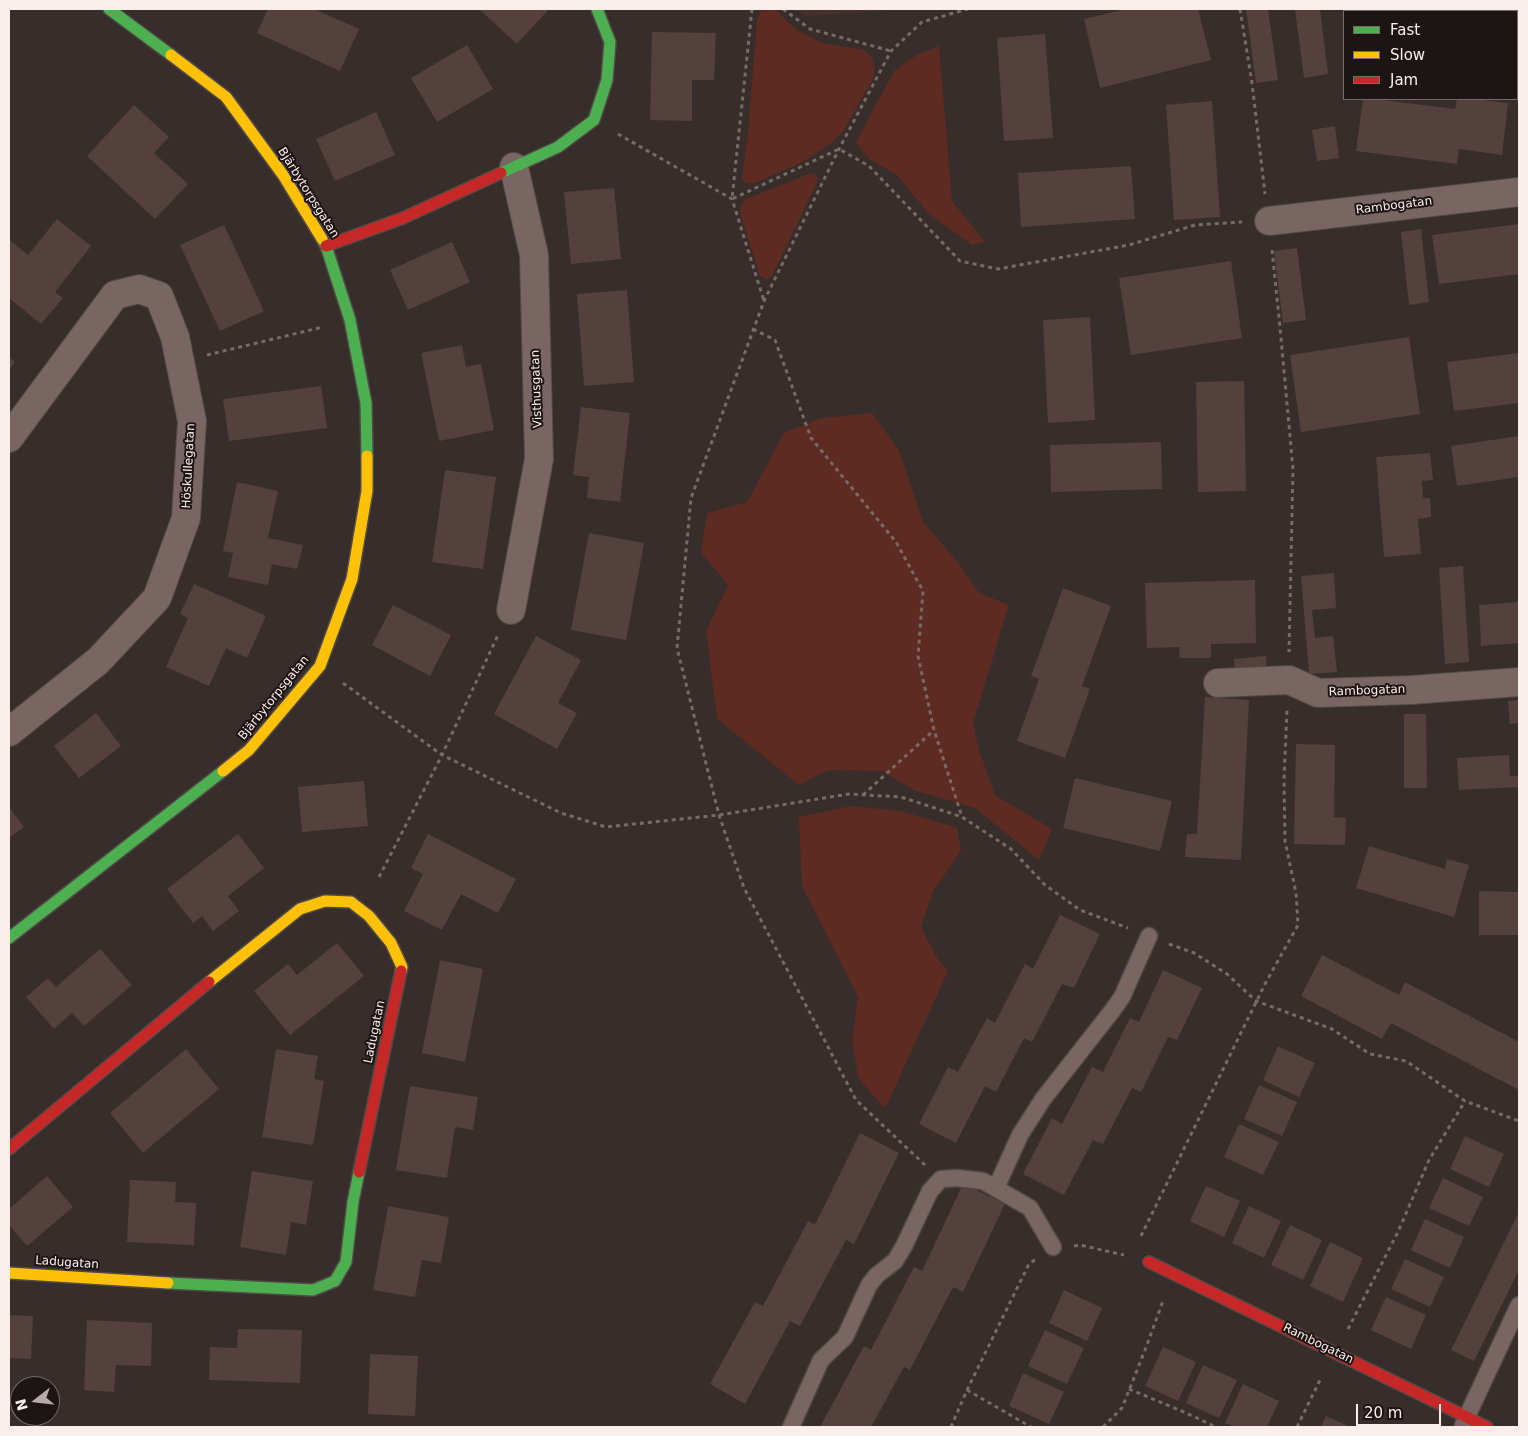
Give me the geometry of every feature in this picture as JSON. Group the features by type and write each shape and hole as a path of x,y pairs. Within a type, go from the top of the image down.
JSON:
{"street":[{"name":"Bjärbytorpsgatan","path":"9,938 249,750 320,666 352,579 367,491 366,403 350,320 326,246 283,175 226,97 109,9"},
{"path":"326,246 403,218 558,147 594,120 607,80 610,42 597,9"},
{"name":"Visthusgatan","path":"510,610 539,459 534,255 514,167"},
{"name":"Rambogatan","path":"1269,220 1519,192"},
{"name":"Höskullegatan","path":"9,438 115,295 139,289 159,296 174,337 192,421 186,518 157,598 98,661 9,732"},
{"name":"Rambogatan","path":"1218,684 1289,680 1318,693 1411,690 1519,682"},
{"name":"Ladugatan","path":"9,1150 198,990 300,909 325,901 351,902 369,916 391,943 402,966 353,1202 346,1262 335,1281 314,1290 228,1287 9,1273"},
{"name":"Rambogatan","path":"1149,1262 1333,1352 1464,1422 1487,1427"}],"lane":[{"path":"996,1188 1020,1135 1043,1099 1122,997 1149,936"},
{"path":"791,1427 821,1360 845,1337 869,1285 877,1275 895,1261 930,1191 940,1179 956,1178 983,1181 1030,1208 1053,1247"},
{"path":"1464,1422 1519,1305"}],"path":[{"path":"752,9 732,200 764,301"},
{"path":"783,9 810,30 891,51"},
{"path":"940,1179 856,1100 744,888 719,815 677,648 691,498 764,301 839,149 891,51 922,22 968,9"},
{"path":"1130,1257 1256,1001 1298,926 1296,894 1285,841 1284,780 1289,680 1293,468 1269,220 1252,83 1240,9"},
{"path":"594,120 732,200"},
{"path":"732,200 839,149"},
{"path":"839,149 869,166 960,261 998,268 1129,245 1195,225 1269,220"},
{"path":"180,362 350,320"},
{"path":"753,329 775,340 811,438 896,542 923,591 918,656 934,730 962,817"},
{"path":"379,877 442,755 510,610"},
{"path":"320,666 442,755 561,813 606,827 719,815 850,794 901,797 962,817 1011,848 1045,885 1080,910 1194,953 1227,974 1256,1001 1332,1029 1370,1054 1406,1061 1465,1101 1519,1121"},
{"path":"863,795 934,730"},
{"path":"1297,1427 1333,1352 1353,1322 1374,1281 1398,1232 1429,1160 1465,1101"},
{"path":"951,1427 967,1390 1030,1264 1053,1247 1080,1245 1149,1262"},
{"path":"1103,1427 1122,1408 1174,1274"},
{"path":"1129,1389 1216,1427"},
{"path":"967,1390 1031,1427"}],"shaded area":[{"path":"764,9 774,9 797,30 822,43 864,50 872,57 875,68 873,79 844,130 830,144 801,163 755,183 746,183 742,178 748,132 757,21 760,12"},
{"path":"791,9 909,9 808,16"},
{"path":"939,46 952,201 985,242 972,245 929,214 897,175 869,159 856,142 894,71 917,55"},
{"path":"811,173 816,174 818,181 772,276 767,279 760,276 741,217 740,209 744,200"},
{"path":"872,413 899,450 923,522 957,561 979,593 1009,605 973,723 979,750 995,795 1052,829 1039,860 975,808 914,790 882,771 828,770 799,785 717,719 706,631 728,585 701,552 707,513 747,502 784,433 821,418"},
{"path":"851,806 901,811 957,828 961,851 933,891 921,927 937,958 948,971 885,1109 858,1077 852,1041 858,997 802,886 799,817"}],"building":[{"path":"268,9 314,9 359,29 340,71 257,33"},
{"path":"479,9 549,9 517,44"},
{"path":"1126,9 1198,9 1211,60 1100,88 1084,19"},
{"path":"1246,9 1268,9 1278,80 1256,83"},
{"path":"1295,9 1320,9 1328,74 1304,78"},
{"path":"1355,9 1400,9 1400,10"},
{"path":"652,32 716,33 714,80 692,80 692,121 650,120"},
{"path":"1045,34 1053,138 1004,141 997,38"},
{"path":"467,45 493,89 437,122 411,78"},
{"path":"1363,100 1382,100 1455,109 1457,100 1482,100 1508,103 1502,155 1459,149 1457,164 1356,151"},
{"path":"1212,101 1220,217 1174,220 1166,105"},
{"path":"134,105 169,137 154,153 188,184 155,219 87,156"},
{"path":"376,112 395,155 335,181 316,139"},
{"path":"1335,126 1339,158 1317,161 1312,130"},
{"path":"1131,166 1135,219 1021,227 1018,173"},
{"path":"614,188 621,259 571,264 564,192"},
{"path":"57,219 91,246 55,292 63,298 41,324 9,298 9,243 11,241 28,255"},
{"path":"1519,224 1519,274 1439,284 1432,235"},
{"path":"224,225 264,311 220,331 180,245"},
{"path":"1421,229 1429,302 1409,305 1401,232"},
{"path":"452,242 470,282 408,310 390,270"},
{"path":"1297,248 1306,320 1283,323 1274,251"},
{"path":"1231,261 1242,338 1131,355 1119,278"},
{"path":"627,290 634,382 584,386 577,294"},
{"path":"1090,317 1095,420 1048,423 1043,320"},
{"path":"1409,337 1420,414 1301,432 1290,355"},
{"path":"462,345 466,367 481,364 494,430 439,441 421,353"},
{"path":"1519,353 1519,403 1454,411 1447,362"},
{"path":"9,357 15,362 9,370"},
{"path":"1244,381 1246,491 1198,492 1196,382"},
{"path":"321,386 327,428 229,441 223,399"},
{"path":"581,407 630,413 620,502 587,498 589,477 573,475"},
{"path":"1519,436 1519,477 1457,486 1451,446"},
{"path":"1161,442 1162,489 1051,492 1050,445"},
{"path":"1430,453 1433,480 1422,481 1423,498 1430,498 1431,517 1418,519 1421,554 1384,557 1376,457"},
{"path":"445,470 496,477 483,569 432,562"},
{"path":"237,482 278,491 268,538 303,545 297,569 272,564 268,585 228,577 233,553 223,551"},
{"path":"589,533 644,543 626,640 571,630"},
{"path":"1463,566 1469,662 1445,664 1439,568"},
{"path":"1334,573 1336,608 1312,610 1315,638 1333,636 1337,672 1309,674 1301,576"},
{"path":"1255,580 1256,643 1211,644 1211,658 1180,658 1179,647 1147,648 1145,583"},
{"path":"194,584 266,616 247,658 226,648 209,686 166,667 188,618 180,614"},
{"path":"1063,588 1111,606 1082,686 1090,689 1065,758 1017,741 1039,679 1031,676"},
{"path":"1519,602 1519,643 1481,646 1479,605"},
{"path":"393,605 451,635 430,676 372,645"},
{"path":"536,636 581,660 558,703 577,713 557,749 494,714"},
{"path":"1266,656 1267,674 1235,676 1234,659"},
{"path":"1205,697 1249,700 1241,860 1185,857 1187,834 1197,834"},
{"path":"1519,700 1519,723 1510,724 1508,701"},
{"path":"96,713 121,746 79,778 54,746"},
{"path":"1404,714 1426,714 1427,788 1404,788"},
{"path":"1296,744 1335,745 1334,817 1346,818 1345,845 1294,844"},
{"path":"1509,755 1510,776 1519,776 1519,787 1459,790 1457,758"},
{"path":"1075,778 1172,801 1160,851 1063,828"},
{"path":"364,781 368,826 302,832 298,787"},
{"path":"9,807 24,827 9,838"},
{"path":"238,834 264,868 228,896 239,911 213,931 202,916 193,923 167,889"},
{"path":"428,834 516,879 498,913 461,894 442,930 404,911 423,874 411,868"},
{"path":"1369,846 1445,869 1447,859 1469,865 1454,917 1356,888"},
{"path":"1479,891 1519,892 1519,935 1479,935"},
{"path":"1060,915 1100,934 1074,988 1062,984 1032,1042 1024,1038 996,1092 985,1086 956,1143 919,1124 948,1067 958,1072 987,1018 995,1023 1025,964 1033,969"},
{"path":"337,943 364,976 290,1035 254,991 288,964 297,975"},
{"path":"100,949 132,985 84,1026 72,1013 54,1029 26,997 48,978 56,987"},
{"path":"1322,955 1399,995 1405,982 1519,1042 1519,1090 1391,1023 1382,1039 1301,996"},
{"path":"440,960 483,969 465,1062 422,1053"},
{"path":"1163,970 1202,988 1177,1040 1168,1037 1141,1092 1132,1088 1103,1144 1093,1140 1064,1195 1023,1174 1052,1118 1062,1124 1092,1067 1103,1072 1130,1018 1139,1022"},
{"path":"1278,1046 1315,1063 1299,1097 1263,1080"},
{"path":"186,1049 219,1089 143,1153 110,1113"},
{"path":"276,1049 318,1056 314,1079 324,1081 313,1145 262,1137"},
{"path":"1259,1085 1297,1102 1282,1136 1244,1119"},
{"path":"410,1086 478,1097 473,1130 455,1127 447,1178 396,1170"},
{"path":"1239,1124 1279,1142 1263,1175 1224,1157"},
{"path":"860,1133 899,1153 854,1244 846,1240 800,1326 790,1321 745,1404 710,1384 755,1302 763,1306 808,1221 815,1225"},
{"path":"1465,1136 1504,1154 1489,1187 1450,1169"},
{"path":"252,1171 313,1181 306,1225 291,1222 286,1255 240,1247"},
{"path":"47,1176 73,1207 27,1246 9,1225 9,1209"},
{"path":"1443,1178 1483,1197 1469,1226 1429,1208"},
{"path":"130,1180 176,1182 175,1202 196,1203 194,1245 127,1242"},
{"path":"963,1184 1005,1204 963,1292 953,1287 910,1370 904,1367 871,1427 820,1427 864,1346 871,1350 914,1267 922,1271"},
{"path":"1206,1186 1240,1201 1224,1237 1190,1221"},
{"path":"388,1206 449,1217 441,1263 422,1260 415,1297 373,1290"},
{"path":"1249,1206 1281,1221 1264,1258 1232,1243"},
{"path":"1519,1212 1519,1270 1474,1361 1451,1350"},
{"path":"1425,1219 1464,1237 1450,1268 1411,1250"},
{"path":"1290,1225 1322,1240 1303,1280 1271,1265"},
{"path":"1330,1242 1363,1258 1343,1302 1310,1286"},
{"path":"1405,1259 1444,1277 1430,1307 1391,1289"},
{"path":"1064,1290 1102,1308 1087,1341 1049,1323"},
{"path":"1386,1297 1426,1315 1411,1349 1371,1330"},
{"path":"9,1315 33,1316 31,1359 9,1358"},
{"path":"87,1320 152,1323 151,1366 116,1365 114,1392 84,1390"},
{"path":"238,1329 302,1330 300,1383 209,1380 210,1347 237,1348"},
{"path":"1045,1330 1084,1348 1067,1384 1028,1366"},
{"path":"1163,1347 1196,1362 1178,1401 1145,1386"},
{"path":"370,1354 418,1356 415,1416 368,1414"},
{"path":"1203,1365 1237,1380 1219,1418 1186,1403"},
{"path":"1023,1373 1064,1392 1049,1424 1009,1406"},
{"path":"1243,1384 1279,1401 1267,1427 1235,1427 1225,1423"},
{"path":"1326,1416 1350,1427 1321,1427"}],"traffic: fast":[{"path":"109,9 171,55"},
{"path":"501,173 558,147 594,120 607,80 610,42 597,9"},
{"path":"322,239 350,320 366,403 367,456"},
{"path":"9,938 223,771"},
{"path":"168,1283 313,1290 335,1281 346,1262 353,1202 359,1172"}],"traffic: slow":[{"path":"171,55 226,97 283,175 322,239"},
{"path":"223,771 249,750 320,666 352,579 367,491 367,456"},
{"path":"209,982 300,909 325,901 351,902 369,916 391,943 402,967 401,971"},
{"path":"9,1273 168,1283"}],"traffic: jam":[{"path":"326,246 403,218 501,173"},
{"path":"359,1172 401,971"},
{"path":"9,1149 209,982"},
{"path":"1149,1262 1487,1427"}]}
